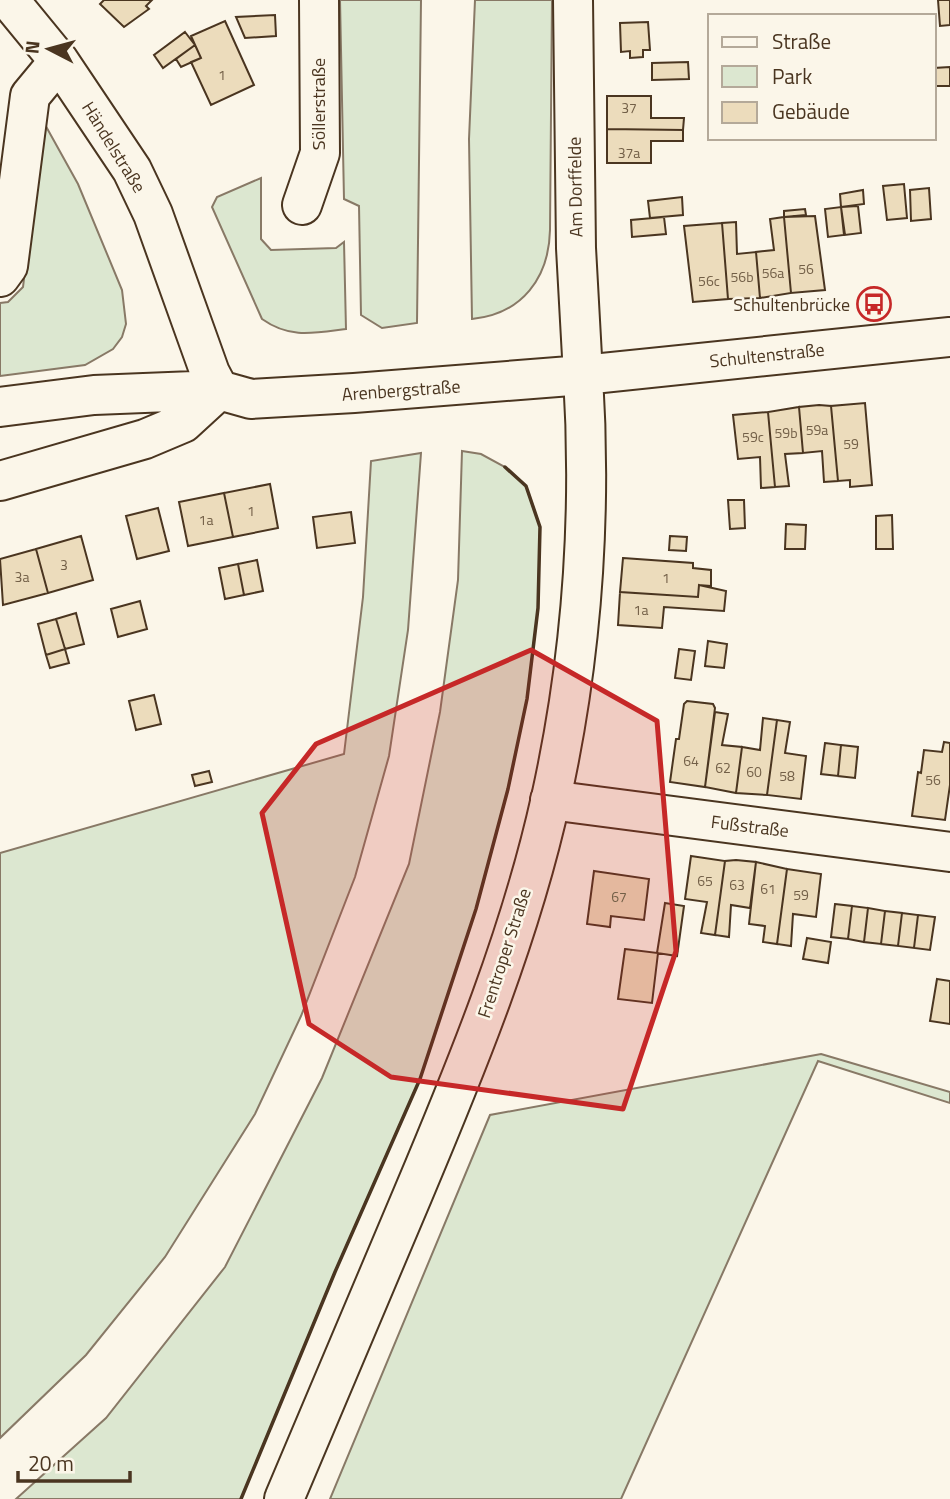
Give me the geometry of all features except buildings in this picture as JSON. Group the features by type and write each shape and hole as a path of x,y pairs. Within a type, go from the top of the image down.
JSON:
{"street":[{"name":"Händelstraße","path":"9,0 59,61 132,170 153,214 209,373 219,390"},
{"name":"Söllerstraße","path":"302,205 320,153 319,0"},
{"name":"Am Dorffelde","path":"573,0 576,248 583,375"},
{"path":"0,277 8,266 30,96 59,61"},
{"name":"Schultenstraße","path":"583,375 950,337"},
{"name":"Arenbergstraße","path":"0,407 94,395 219,390 251,398 583,375"},
{"name":"Frentroper Straße","path":"284,1499 453,1097 506,956 550,800 569,705 587,551 589,461 583,375"},
{"path":"0,481 145,439 183,423 219,390"},
{"name":"Fußstraße","path":"550,800 950,852"}],"highlighted area":[{"path":"531,650 657,721 676,951 623,1109 391,1077 309,1024 262,813 316,744"}],"green space":[{"path":"340,0 421,0 417,323 382,328 361,315 359,206 344,199"},
{"path":"475,0 552,0 550,230 544,263 529,291 505,310 472,319 469,139"},
{"path":"43,121 78,184 122,290 126,324 122,337 113,349 85,365 0,376 0,303 8,302 23,287"},
{"path":"261,178 261,239 271,250 336,248 344,242 346,329 313,333 292,332 282,330 262,319 212,207 217,197"},
{"path":"462,451 481,454 505,467 526,486 540,527 538,608 527,699 508,789 476,909 420,1079 335,1272 241,1499 16,1499 106,1418 225,1267 322,1078 409,864 440,712 458,580"},
{"path":"421,453 408,630 389,756 355,877 301,1016 255,1114 165,1257 86,1355 0,1438 0,853 344,754 363,597 371,461"},
{"path":"821,1054 950,1092 950,1103 818,1061 621,1499 330,1499 490,1115"}],"wall":[{"path":"241,1499 335,1272 420,1079 476,909 508,789 527,699 538,608 540,527 526,486 505,467"}],"place":[{"name":"Schultenbrücke","path":"874,304"}]}
